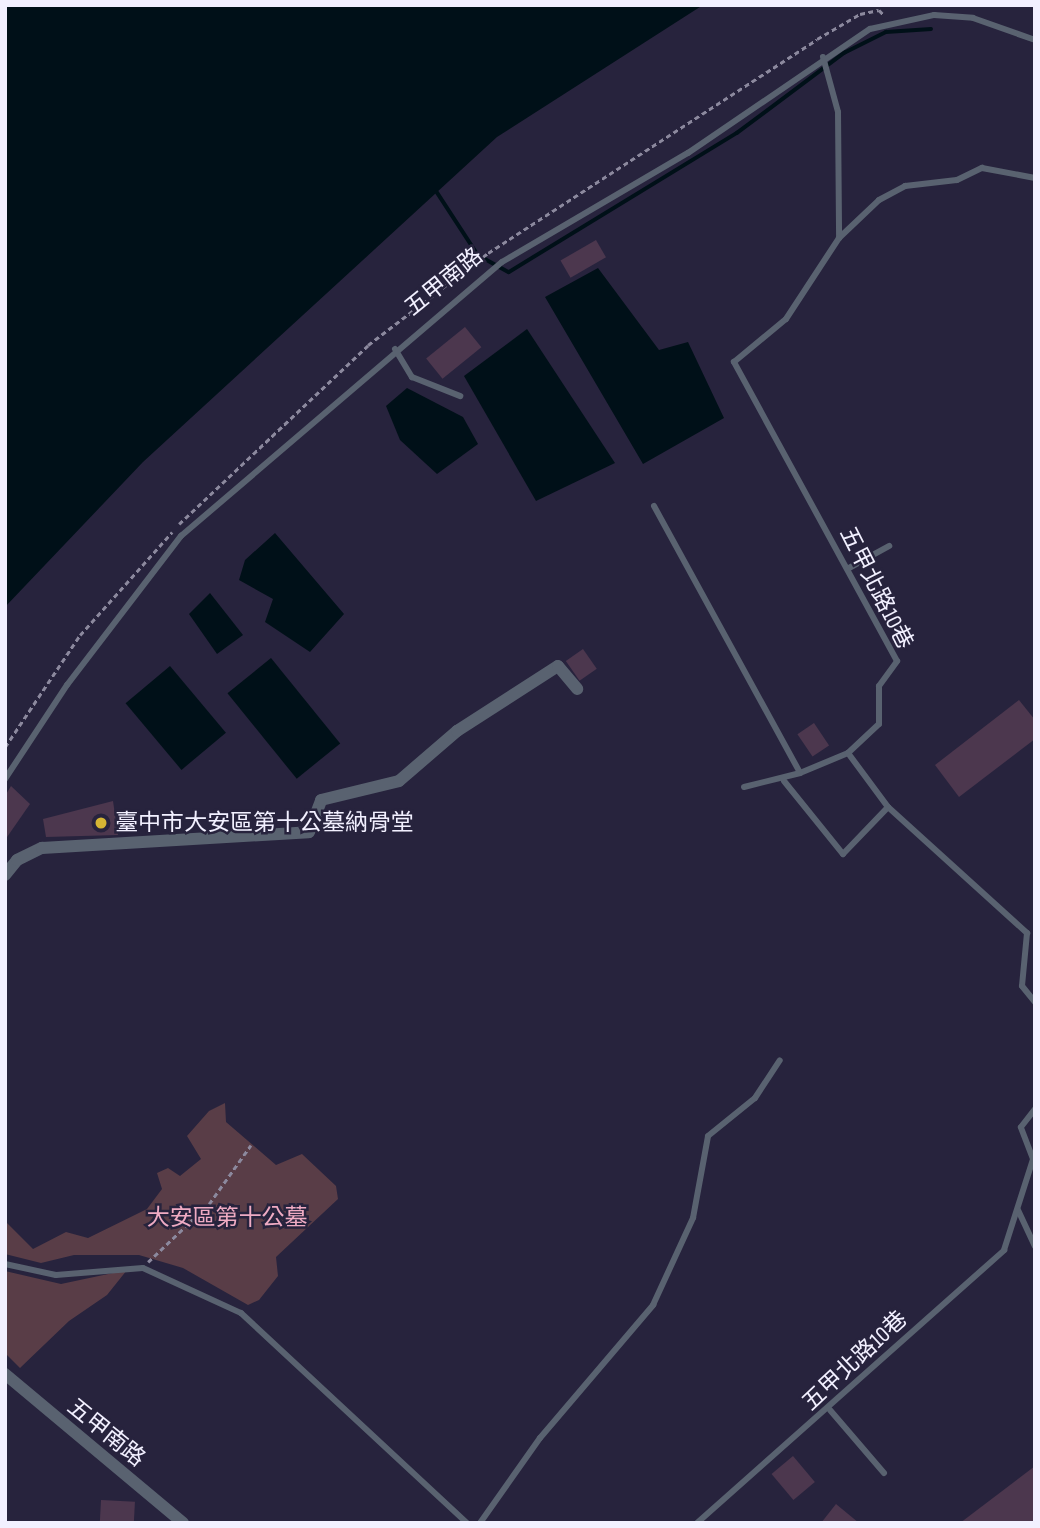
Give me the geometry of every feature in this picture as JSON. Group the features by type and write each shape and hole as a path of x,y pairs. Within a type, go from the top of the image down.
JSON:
{"street":[{"path":"5,875 17,860 42,848 309,832 321,800 400,781 457,731 558,666 577,689"},
{"name":"五甲南路","path":"6,1378 183,1523"}],"lane":[{"name":"五甲南路","path":"5,779 67,685 181,536 395,349 502,262 688,153 823,57 890,21 974,18 1035,40"},
{"path":"823,57 838,112 839,239"},
{"name":"五甲北路10巷","path":"848,753 879,724 879,686 897,661 849,568 734,362 786,319 839,239 879,200 905,186 957,180 982,168 1035,178"},
{"path":"395,349 412,377 460,396"},
{"path":"654,506 800,773"},
{"path":"849,568 889,546"},
{"path":"744,787 784,780 848,753 888,807 1027,933 1022,986 1035,1002"},
{"path":"784,780 843,854 888,807"},
{"path":"480,1523 540,1438 653,1305 693,1218 708,1136 755,1098 780,1060"},
{"name":"五甲北路10巷","path":"697,1523 830,1410 1004,1250 1032,1159 1021,1127 1035,1110"},
{"path":"1018,1210 1035,1246"},
{"path":"5,1264 56,1275 144,1268 195,1288 260,1326 467,1523"},
{"path":"830,1410 884,1473"}],"path":[{"path":"477,261 850,19 879,10 890,21"},
{"path":"144,1268 209,1204 251,1145"}],"green space":[{"name":"大安區第十公墓","path":"225,1103 226,1122 276,1165 302,1154 336,1186 338,1199 276,1257 278,1276 259,1300 248,1305 183,1268 139,1255 74,1255 41,1263 5,1254 5,1221 33,1249 66,1232 88,1238 147,1209 162,1189 157,1173 168,1168 180,1176 201,1159 187,1136 209,1111"},
{"name":"大安區第十公墓","path":"127,1270 107,1295 69,1321 20,1368 5,1353 5,1271 61,1284"}],"shaded area":[{"path":"5,5 703,5 497,137 143,462 5,607"},
{"path":"598,268 659,350 688,342 724,418 643,464 545,297"},
{"path":"527,329 615,463 536,501 464,376"},
{"path":"407,388 463,417 478,444 437,474 400,440 386,406"},
{"path":"275,533 344,614 310,652 265,622 273,599 239,580 245,560"},
{"path":"210,593 243,635 217,654 189,614"},
{"path":"271,658 340,743 297,779 227,693"},
{"path":"170,666 226,733 181,770 126,703"}],"building":[{"path":"596,240 606,257 570,278 560,260"},
{"path":"465,327 481,347 443,379 426,358"},
{"path":"583,649 597,669 580,681 566,661"},
{"path":"1019,700 1035,720 1035,739 959,797 935,765"},
{"path":"814,723 829,745 813,757 797,734"},
{"path":"11,786 30,804 5,840 5,796"},
{"path":"113,801 118,835 46,837 43,819"},
{"path":"793,1456 815,1482 793,1500 772,1474"},
{"path":"1035,1466 1035,1523 960,1523"},
{"path":"101,1500 135,1502 134,1523 100,1523"},
{"path":"836,1504 859,1523 821,1523"}],"waterway":[{"path":"437,192 478,255 509,272 737,133 844,53 886,32 931,29"}],"place":[{"name":"臺中市大安區第十公墓納骨堂","path":"101,823"}]}
